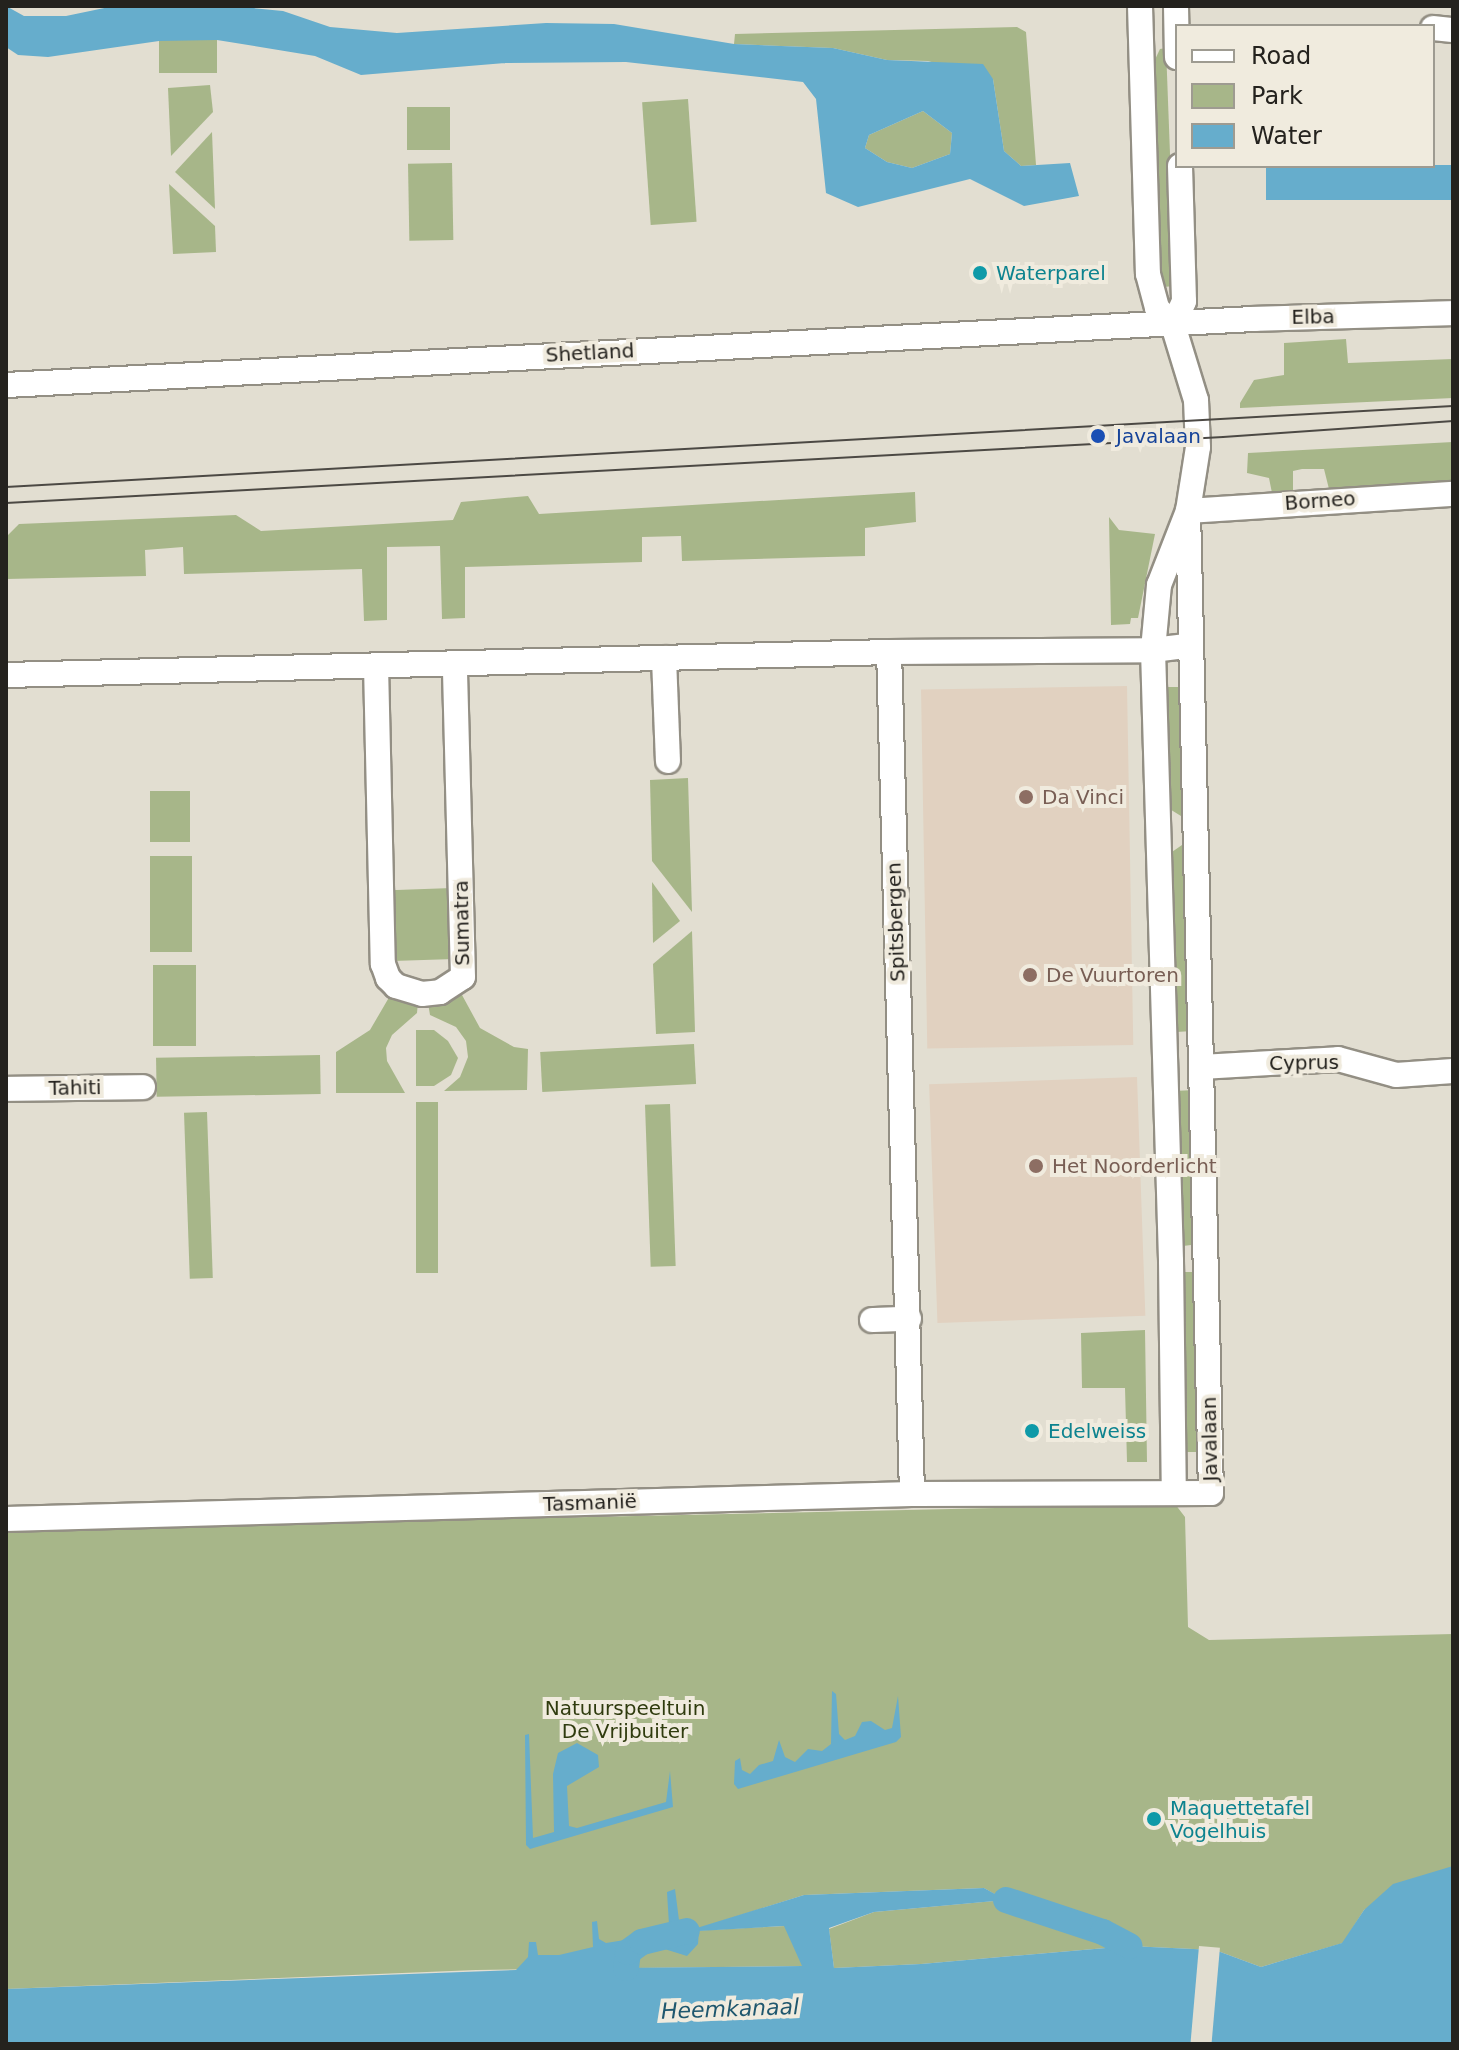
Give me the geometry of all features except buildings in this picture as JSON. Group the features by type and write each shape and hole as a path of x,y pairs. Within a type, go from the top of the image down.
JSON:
{"street":[{"path":"1141,17 1175,27"},
{"name":"Javalaan","path":"1141,17 1148,274 1157,308 1173,325 1196,400 1198,458 1188,511 1159,585 1153,650 1171,1261 1174,1493 1211,1493 1188,511"},
{"path":"1173,325 1184,301 1180,168"},
{"name":"Elba","path":"1173,325 1254,319 1453,313"},
{"name":"Shetland","path":"6,385 1173,325"},
{"name":"Borneo","path":"1188,511 1453,494"},
{"path":"6,675 889,652 1153,650 1191,645"},
{"name":"Spitsbergen","path":"889,652 912,1494"},
{"path":"664,658 668,761"},
{"name":"Sumatra","path":"376,665 383,964 388,978 396,986 422,994 440,992 463,977 455,663"},
{"path":"1159,834 1196,834"},
{"name":"Cyprus","path":"1201,1067 1338,1059 1396,1075 1453,1071"},
{"name":"Tahiti","path":"6,1089 143,1087"},
{"path":"1171,1261 1206,1260"},
{"path":"872,1320 909,1319"},
{"name":"Tasmanië","path":"6,1519 912,1494 1174,1493"}],"shaded area":[{"name":"Da Vinci","path":"1127,686 1133,1045 927,1049 921,690"},
{"name":"Het Noorderlicht","path":"1137,1077 1145,1316 937,1323 929,1084"}],"green space":[{"path":"1017,27 1026,32 1036,165 1021,166 1004,151 993,79 928,61 887,60 833,48 734,44 735,34"},
{"path":"159,40 217,40 217,73 159,73"},
{"path":"1166,48 1175,286 1163,287 1155,219 1152,66 1160,49"},
{"path":"210,85 213,112 171,156 168,88"},
{"path":"688,99 697,222 651,225 642,102"},
{"path":"407,107 450,107 450,150 407,150"},
{"path":"923,111 952,133 950,154 912,168 887,162 865,148 869,135"},
{"path":"212,132 215,209 175,172"},
{"path":"452,163 453,240 409,241 408,164"},
{"path":"169,184 215,226 216,252 173,254"},
{"path":"1346,339 1348,363 1453,359 1453,398 1240,408 1254,380 1284,375 1284,343"},
{"path":"1453,442 1453,483 1329,489 1324,469 1302,469 1293,471 1293,491 1272,493 1269,478 1247,473 1248,453"},
{"path":"915,492 916,522 865,528 865,556 682,561 681,536 642,537 642,562 465,567 465,618 442,619 440,546 387,547 387,620 364,621 362,569 184,574 183,547 145,550 146,576 6,579 6,537 19,524 236,515 261,531 453,520 461,502 528,496 539,514"},
{"path":"1109,517 1119,530 1155,534 1138,618 1131,618 1130,624 1111,625"},
{"path":"1166,687 1185,687 1185,814 1181,816 1168,808"},
{"path":"688,778 692,912 652,861 650,780"},
{"path":"150,791 190,791 190,842 150,842"},
{"path":"1182,845 1187,848 1193,1031 1176,1032 1169,854"},
{"path":"150,856 192,856 192,952 150,952"},
{"path":"652,882 680,921 653,943"},
{"path":"452,888 454,959 393,961 390,890"},
{"path":"692,931 695,1032 656,1034 653,964"},
{"path":"153,965 196,965 196,1046 153,1046"},
{"path":"456,992 462,995 480,1028 514,1047 528,1049 527,1090 444,1091 460,1077 468,1057 466,1041 456,1027 430,1015 428,1003"},
{"path":"391,994 418,1002 417,1013 392,1035 386,1048 387,1061 405,1093 336,1093 336,1052 370,1030"},
{"path":"416,1030 434,1030 448,1041 458,1058 451,1075 434,1086 416,1086"},
{"path":"694,1044 696,1084 542,1092 540,1052"},
{"path":"320,1055 321,1094 157,1097 156,1058"},
{"path":"1195,1090 1198,1236 1191,1245 1183,1246 1178,1241 1174,1091"},
{"path":"416,1102 438,1102 438,1273 416,1273"},
{"path":"670,1104 676,1266 651,1267 645,1105"},
{"path":"207,1112 213,1278 190,1279 184,1113"},
{"path":"1183,1272 1196,1272 1204,1452 1184,1452 1179,1276"},
{"path":"1145,1330 1147,1462 1127,1462 1125,1388 1082,1388 1081,1333"},
{"name":"Natuurspeeltuin De Vrijbuiter","path":"1175,1504 1185,1517 1188,1627 1209,1640 1453,1634 1453,1866 1364,1910 1343,1943 1261,1967 1215,1950 1129,1946 921,1964 834,1968 829,1929 874,1912 1005,1900 984,1888 804,1895 690,1931 785,1926 803,1966 476,1970 6,1989 6,1530"}],"water":[{"path":"6,6 24,16 66,16 114,6 232,6 283,11 330,27 397,33 546,23 614,24 734,44 833,48 887,60 983,64 993,79 1004,151 1021,166 1070,163 1079,196 1024,206 970,179 858,207 826,193 816,99 803,82 626,62 505,63 361,75 315,56 217,40 159,41 48,57 18,55 6,47","holes":["923,111 952,133 950,154 912,168 887,162 865,148 869,135"]},
{"path":"1435,165 1453,165 1453,200 1266,200 1266,168 1435,168"},
{"path":"832,1691 836,1694 839,1734 845,1740 855,1736 862,1722 871,1721 885,1730 892,1728 898,1696 901,1737 896,1742 738,1789 734,1784 735,1761 740,1758 742,1770 750,1774 759,1765 773,1761 779,1740 785,1757 795,1762 808,1749 822,1751 831,1744"},
{"path":"529,1734 533,1838 554,1832 553,1774 558,1753 577,1743 598,1755 599,1767 567,1786 569,1826 577,1828 666,1802 670,1771 673,1807 530,1849 526,1845 525,1735"},
{"name":"Heemkanaal","path":"1453,1866 1453,2044 6,2044 6,1989 516,1970 528,1957 529,1942 536,1942 538,1955 559,1955 593,1947 592,1922 597,1921 599,1939 606,1943 662,1934 669,1925 667,1892 675,1889 680,1928 687,1931 804,1895 984,1888 1006,1900 874,1912 829,1928 834,1968 921,1964 1129,1946 1215,1950 1261,1967 1342,1943 1364,1910 1393,1884","holes":["784,1926 802,1966 614,1968 632,1954 658,1947 687,1956 698,1944 699,1931"]}],"pier":[{"path":"1199,1946 1220,1948 1212,2044 1190,2044"}],"waterway":[{"path":"1006,1900 1103,1932 1129,1946"},
{"path":"626,1968 628,1952 642,1942 687,1931"}],"tram line":[{"path":"6,487 1453,406"},
{"path":"6,503 1223,437 1453,421"}],"place":[{"name":"Waterparel","path":"980,273"},
{"name":"Javalaan","path":"1098,436"},
{"name":"Da Vinci","path":"1026,797"},
{"name":"De Vuurtoren","path":"1030,975"},
{"name":"Het Noorderlicht","path":"1036,1166"},
{"name":"Edelweiss","path":"1032,1431"},
{"name":"Maquettetafel Vogelhuis","path":"1154,1819"}]}
